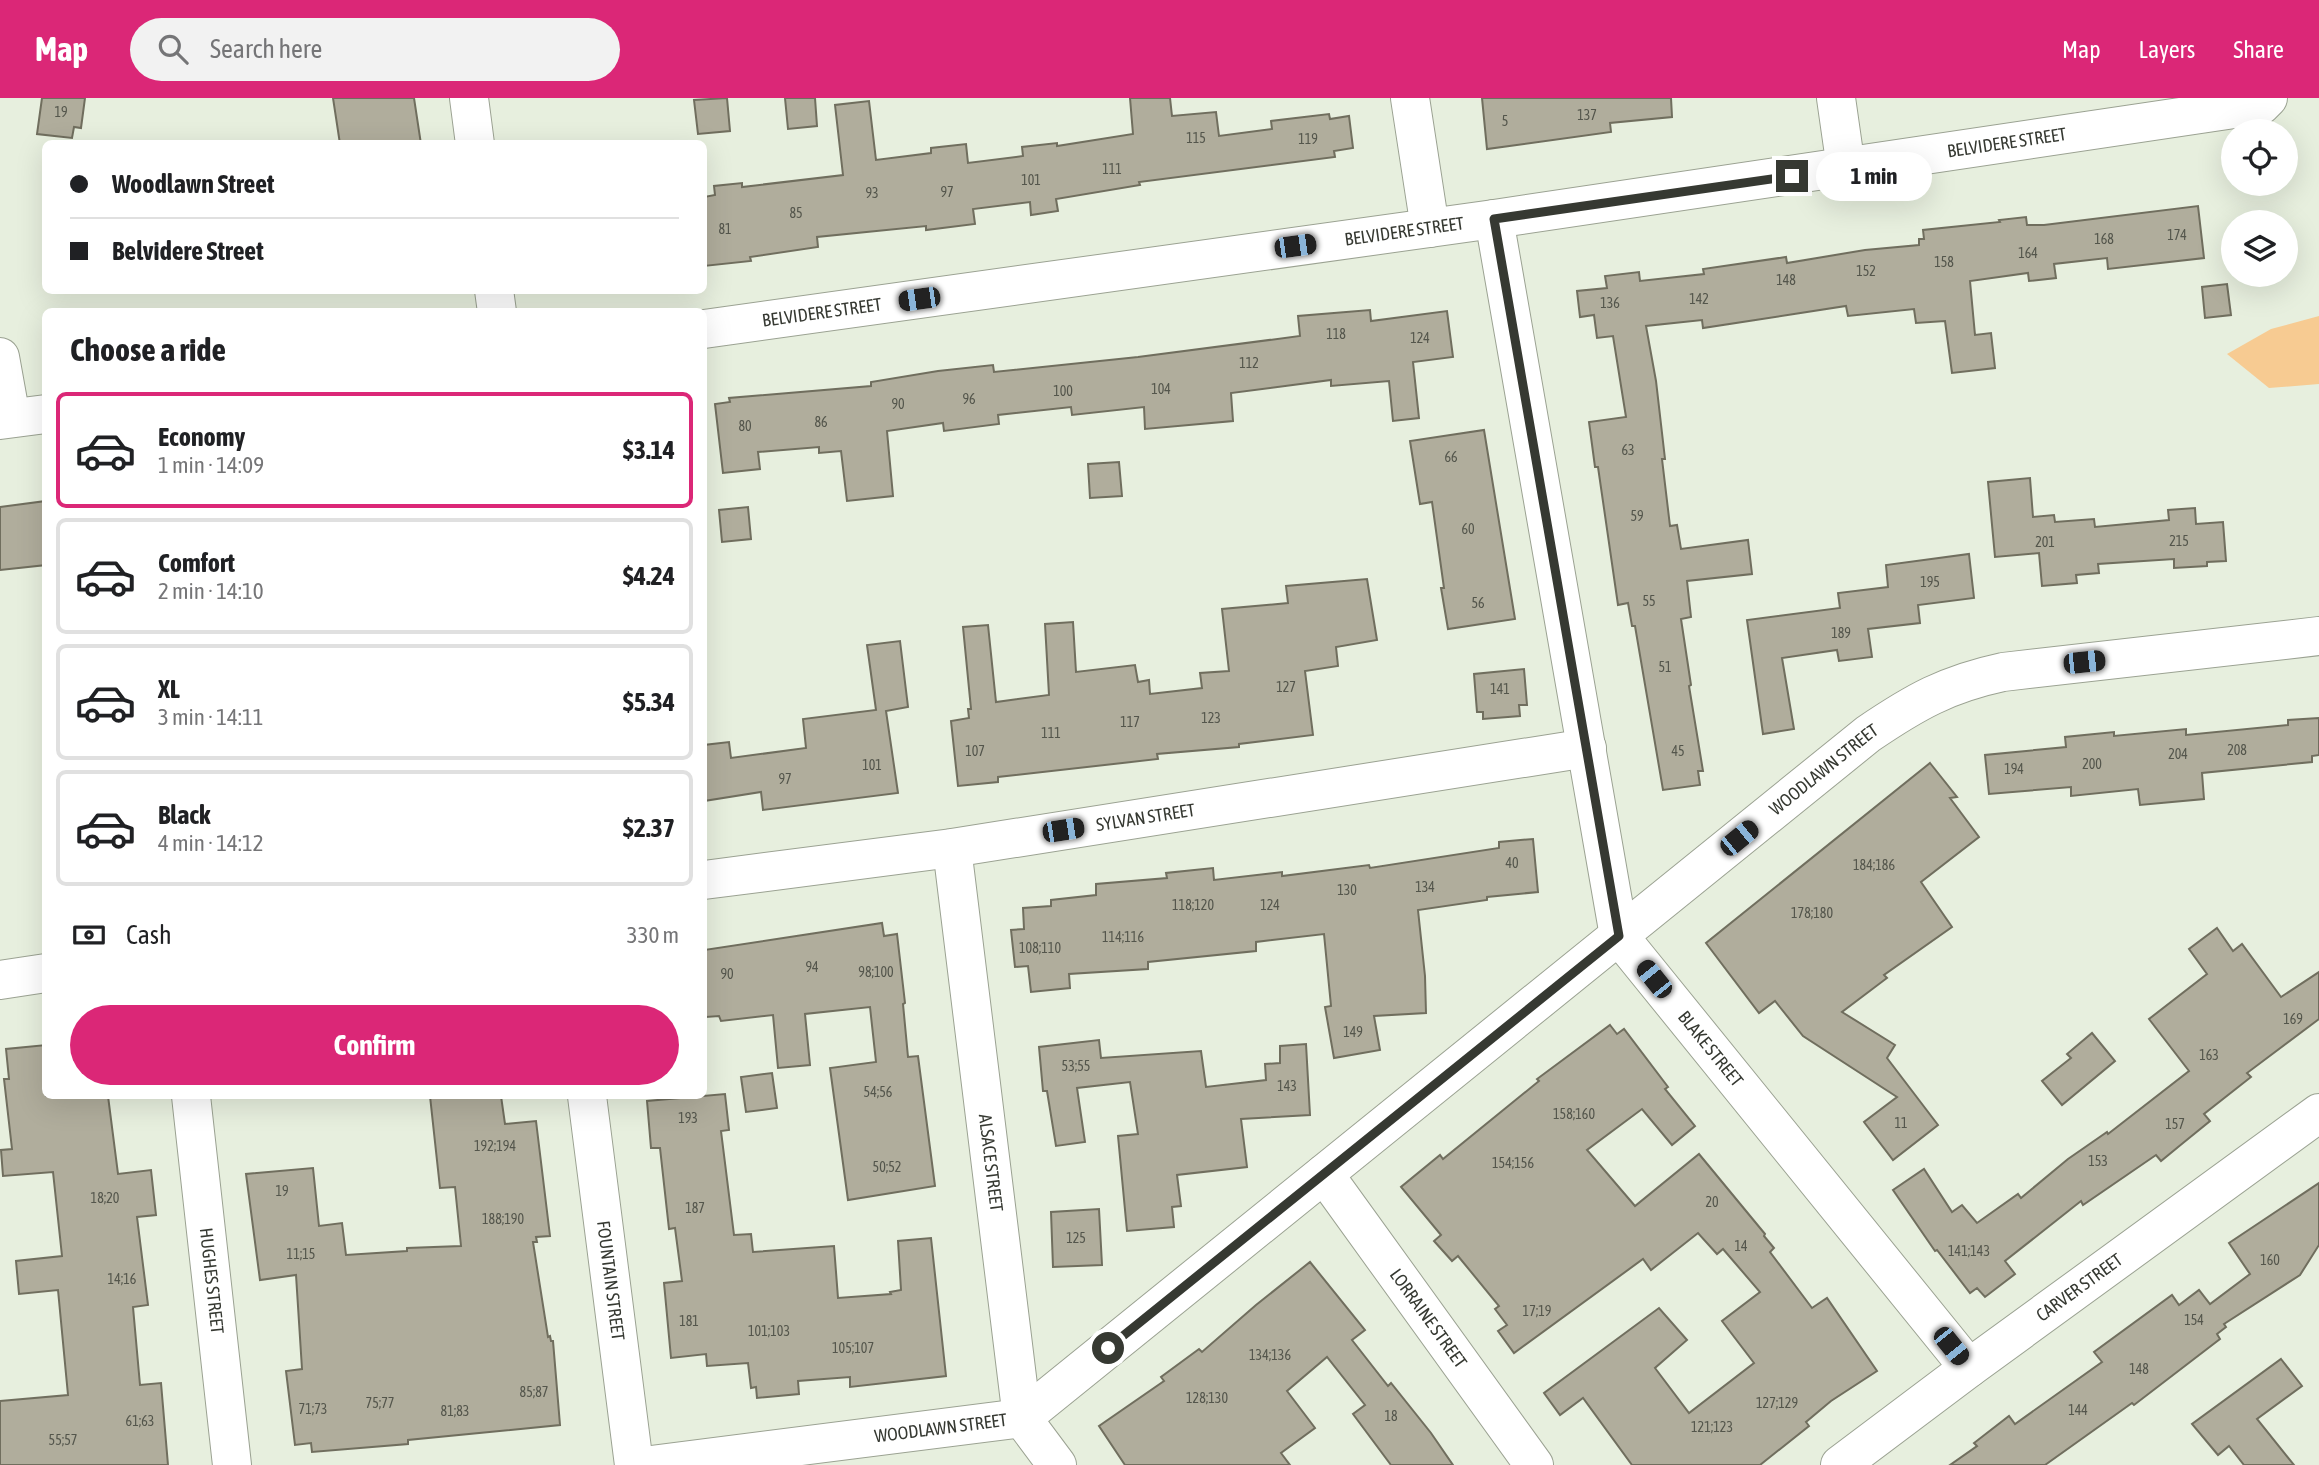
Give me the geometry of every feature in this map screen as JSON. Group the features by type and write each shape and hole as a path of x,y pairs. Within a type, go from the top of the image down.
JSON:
{"street":[{"path":"469,98 474,140"},
{"path":"1409,98 1430,228"},
{"path":"1836,98 1846,168"},
{"name":"BELVIDERE STREET","path":"707,329 1846,168 2261,105 2268,98"},
{"name":"BLAKE STREET","path":"1494,219 1619,936 1969,1368"},
{"path":"0,357 19,418"},
{"name":"WOODLAWN STREET","path":"651,1465 1022,1418 1868,734 1903,710 1938,691 2003,672 2319,636"},
{"name":"SYLVAN STREET","path":"707,880 952,848 1587,748"},
{"name":"ALSACE STREET","path":"952,848 1022,1418 1057,1465"},
{"path":"0,980 42,974"},
{"name":"HUGHES STREET","path":"191,1099 232,1465"},
{"name":"FOUNTAIN STREET","path":"587,1099 634,1465"},
{"name":"CARVER STREET","path":"1840,1465 2319,1113"},
{"name":"LORRAINE STREET","path":"1324,1174 1534,1465"}],"shaded area":[{"path":"2319,316 2319,384 2269,388 2227,354 2271,329"}],"building":[{"path":"42,98 85,98 81,128 74,127 72,138 37,134"},
{"path":"333,98 414,98 420,140 339,140"},
{"path":"727,98 730,131 698,134 694,100"},
{"path":"785,98 815,98 817,126 788,129"},
{"path":"1130,98 1170,98 1172,116 1216,112 1219,136 1272,129 1271,121 1329,114 1330,119 1349,116 1353,148 1334,151 1335,157 1139,182 1140,185 1056,199 1058,211 1031,215 1030,202 973,209 975,224 817,237 818,247 750,257 751,261 707,266 707,196 715,195 714,186 742,183 742,187 843,175 835,105 869,101 876,160 931,153 931,148 966,144 968,163 1023,156 1022,147 1057,143 1057,146 1133,134"},
{"path":"1482,98 1671,98 1672,117 1610,123 1611,132 1487,149"},
{"path":"2198,206 2204,258 2108,269 2107,258 2054,264 2056,278 2029,281 2028,273 1970,281 1975,335 1991,333 1995,368 1952,373 1945,321 1916,323 1914,309 1848,316 1846,306 1703,328 1702,320 1646,326 1656,381 1670,526 1677,525 1681,549 1748,540 1752,574 1687,581 1691,617 1681,619 1703,771 1698,771 1700,785 1663,790 1635,626 1632,626 1628,603 1618,605 1589,422 1626,417 1613,336 1597,338 1594,315 1580,317 1577,291 1607,288 1605,276 1639,272 1640,281 1704,274 1703,269 1786,257 1787,263 1865,250 1919,245 1919,239 1924,239 1923,230 2026,217 2027,225 2044,225"},
{"path":"2221,285 2221,287 2227,287 2231,315 2205,318 2202,287"},
{"path":"1370,310 1371,321 1447,311 1453,357 1413,362 1419,418 1393,421 1389,381 1331,386 1331,380 1231,393 1233,421 1145,429 1144,407 1072,415 1071,407 998,415 999,424 944,431 943,423 887,431 893,496 847,501 841,451 819,453 819,447 758,452 760,469 723,473 715,404 730,402 729,398 871,386 871,382 993,365 994,372 1300,336 1298,316"},
{"path":"1484,430 1515,619 1448,629 1432,502 1420,504 1410,441"},
{"path":"1119,462 1122,496 1090,498 1088,464"},
{"path":"2030,478 2033,517 2054,515 2055,522 2094,519 2095,527 2169,520 2168,510 2195,508 2196,524 2223,522 2226,561 2207,562 2207,566 2174,568 2174,559 2098,564 2099,573 2076,575 2077,583 2042,586 2039,553 1995,557 1988,482"},
{"path":"42,502 42,565 0,570 0,507"},
{"path":"748,507 751,539 722,542 719,510"},
{"path":"1969,554 1974,598 1918,605 1920,623 1868,629 1872,657 1839,661 1837,650 1782,658 1794,729 1763,734 1747,620 1840,608 1838,593 1888,587 1886,565"},
{"path":"1367,579 1377,640 1336,647 1338,666 1305,671 1313,735 1239,744 1239,747 1157,754 1158,759 998,777 998,782 958,786 951,721 969,718 968,709 971,709 963,627 988,625 996,702 1049,695 1045,624 1073,622 1076,672 1135,665 1138,682 1149,680 1150,694 1202,688 1200,673 1229,671 1222,609 1288,603 1286,586"},
{"path":"900,641 908,707 886,711 898,793 763,810 761,792 707,801 707,745 729,742 731,758 806,748 803,719 876,710 867,645"},
{"path":"1524,669 1527,705 1519,705 1520,716 1483,719 1483,712 1477,712 1474,674"},
{"path":"2319,718 2319,755 2312,756 2312,762 2202,773 2204,799 2140,805 2138,789 2071,796 2071,787 1989,794 1985,755 2066,747 2065,737 2114,732 2114,736 2186,729 2186,735 2288,725 2288,720"},
{"path":"1930,763 1957,797 1950,798 1979,837 1921,882 1952,927 1884,975 1887,978 1842,1012 1895,1045 1887,1058 1938,1125 1893,1160 1864,1122 1897,1097 1803,1036 1775,1001 1759,1013 1706,943"},
{"path":"1533,839 1538,892 1487,897 1487,900 1418,910 1426,1013 1374,1016 1380,1050 1334,1058 1325,1007 1331,1006 1324,934 1256,942 1256,951 1148,962 1148,969 1069,974 1070,988 1031,992 1028,966 1015,967 1011,930 1024,929 1023,908 1051,906 1051,900 1096,895 1096,884 1167,878 1166,873 1213,868 1214,880 1282,872 1282,876 1369,865 1370,868 1499,848 1499,842"},
{"path":"882,923 884,936 897,934 908,1057 918,1056 935,1186 848,1200 830,1068 876,1062 870,1007 805,1014 810,1065 778,1068 773,1015 721,1021 719,1016 707,1017 707,950"},
{"path":"2217,928 2233,951 2242,944 2281,997 2319,972 2319,1019 2247,1073 2251,1077 2204,1114 2210,1121 2161,1161 2156,1155 2083,1205 2081,1201 2005,1261 2015,1274 1985,1297 1977,1288 1970,1293 1937,1250 1935,1251 1893,1190 1924,1169 1952,1212 1962,1205 1977,1223 2018,1194 2021,1198 2068,1159 2107,1132 2108,1134 2189,1071 2149,1019 2207,974 2189,949"},
{"path":"1610,1025 1617,1034 1624,1029 1668,1087 1665,1089 1695,1126 1672,1145 1642,1109 1587,1150 1635,1206 1699,1154 1765,1234 1774,1248 1770,1252 1812,1308 1827,1298 1877,1371 1831,1401 1806,1422 1809,1426 1760,1465 1632,1465 1583,1398 1560,1415 1544,1393 1659,1308 1687,1340 1655,1368 1689,1413 1754,1363 1722,1321 1760,1292 1723,1249 1717,1254 1698,1233 1651,1270 1643,1259 1514,1353 1498,1331 1507,1325 1495,1309 1499,1306 1458,1256 1452,1261 1434,1241 1441,1235 1401,1187 1440,1155 1443,1159 1539,1081 1537,1079"},
{"path":"2092,1033 2115,1061 2062,1105 2042,1081 2071,1058 2067,1054"},
{"path":"1099,1040 1101,1058 1201,1051 1206,1087 1266,1080 1265,1064 1280,1063 1280,1046 1306,1044 1310,1115 1241,1119 1247,1167 1177,1175 1181,1206 1172,1207 1174,1227 1127,1231 1118,1136 1138,1134 1130,1082 1077,1088 1085,1142 1056,1146 1047,1091 1043,1091 1039,1047"},
{"path":"42,1045 42,1099 108,1099 118,1174 151,1170 156,1215 137,1217 148,1305 133,1307 140,1385 161,1383 168,1465 0,1465 0,1401 68,1395 58,1290 19,1294 16,1261 62,1256 53,1172 3,1176 1,1150 12,1149 4,1079 9,1079 6,1049"},
{"path":"772,1073 777,1108 746,1112 741,1077"},
{"path":"725,1094 729,1130 721,1131 734,1235 751,1234 753,1252 834,1246 838,1298 891,1294 890,1292 901,1290 898,1241 931,1238 946,1376 850,1387 850,1377 798,1381 799,1394 757,1398 756,1387 751,1388 748,1363 707,1366 706,1354 671,1358 664,1283 682,1281 675,1228 669,1229 660,1148 651,1148 647,1101 707,1099 707,1096"},
{"path":"430,1099 501,1099 505,1124 536,1121 550,1236 536,1237 537,1242 533,1242 548,1337 553,1341 560,1425 408,1440 408,1444 312,1452 311,1443 295,1445 286,1371 302,1369 296,1275 260,1280 246,1174 313,1168 319,1226 342,1223 346,1255 407,1251 407,1248 461,1246 455,1187 440,1188"},
{"path":"2319,1183 2319,1245 2300,1275 2224,1324 2226,1327 2217,1334 2220,1339 2134,1405 2132,1403 2045,1465 1950,1465 1977,1446 1974,1443 2009,1416 2015,1424 2102,1362 2094,1352 2172,1295 2179,1305 2199,1290 2210,1304 2250,1274 2229,1243"},
{"path":"1099,1209 1102,1265 1053,1267 1051,1212"},
{"path":"1310,1262 1365,1330 1352,1340 1388,1386 1391,1383 1453,1465 1391,1465 1353,1414 1365,1405 1327,1357 1287,1391 1315,1428 1281,1453 1290,1465 1125,1465 1099,1426 1164,1381 1161,1377 1199,1349 1202,1352"},
{"path":"2281,1359 2302,1386 2257,1419 2294,1465 2244,1465 2229,1446 2218,1455 2192,1424"}],"route":[{"path":"1108,1348 1619,936 1494,219 1792,176"}]}
